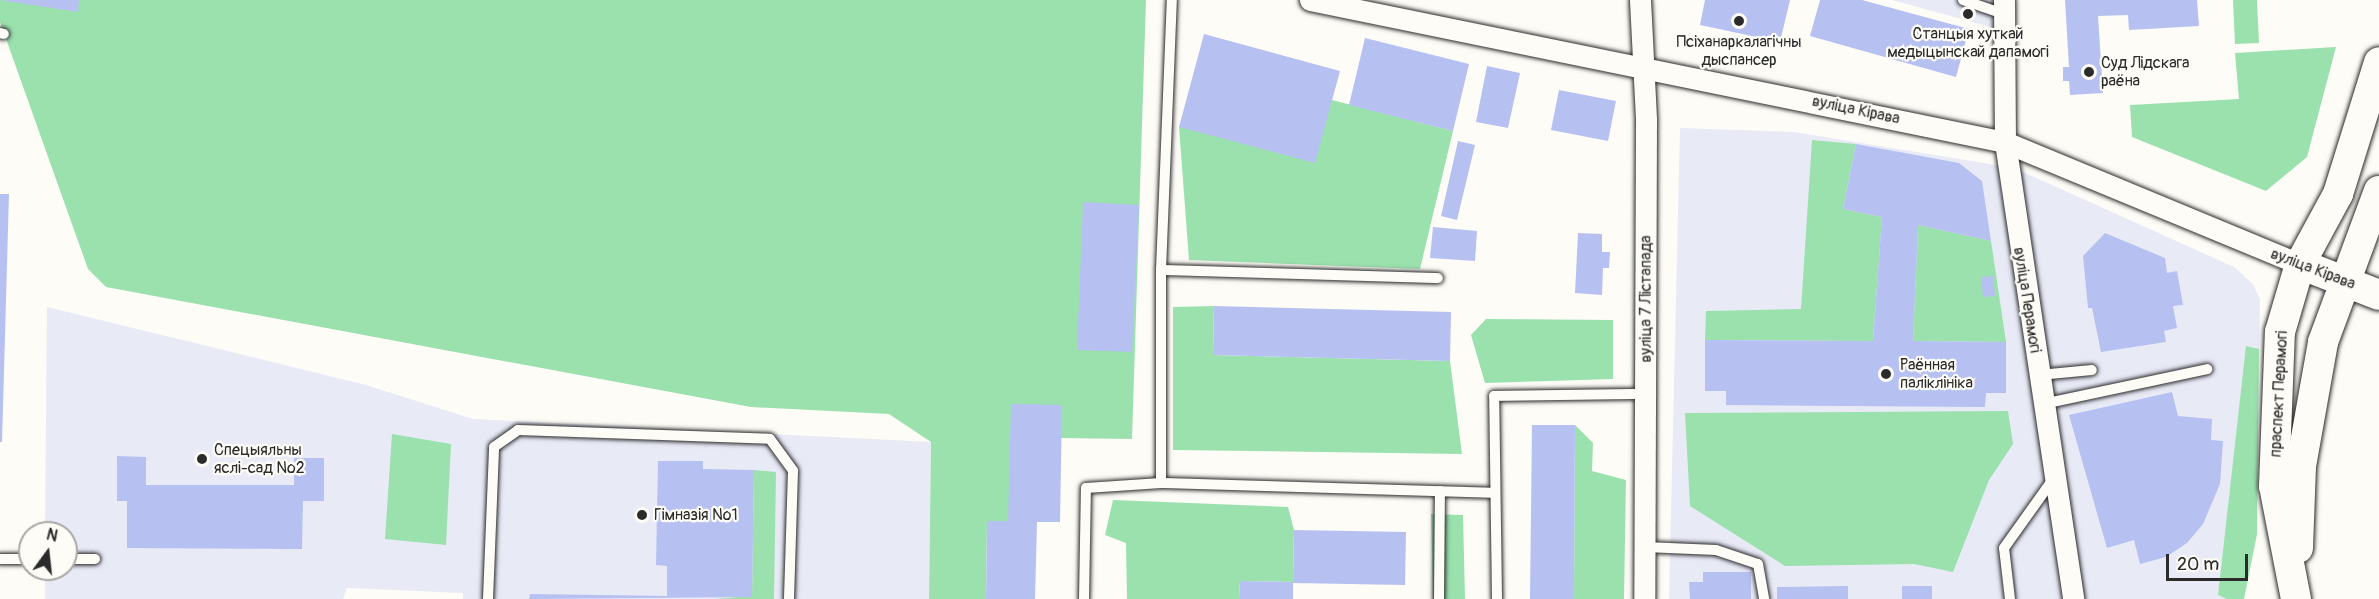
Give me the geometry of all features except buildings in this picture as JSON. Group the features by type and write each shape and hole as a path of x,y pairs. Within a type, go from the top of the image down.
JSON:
{"main road":[{"name":"праспект Перамогі","path":"2296,599 2274,486 2280,332 2300,264 2338,194 2379,62"},
{"name":"праспект Перамогі","path":"2296,599 2303,455 2324,342 2379,191"},
{"name":"вуліца Кірава","path":"2300,264 2379,294"}],"street":[{"name":"вуліца Кірава","path":"1310,0 1643,65 2004,142 2300,264"},
{"name":"вуліца 7 Лістапада","path":"1640,0 1643,65 1644,599"},
{"name":"вуліца Перамогі","path":"2004,7 2004,142 2073,599"}],"lane":[{"path":"1161,483 1161,270 1172,0"},
{"path":"1963,0 2004,7"},
{"path":"1161,270 1438,278"},
{"path":"2043,404 2207,369"},
{"path":"2039,375 2092,370"},
{"path":"1497,599 1494,396 1645,394"},
{"path":"488,599 494,447 518,430 770,439 793,471 789,599"},
{"path":"2010,599 2004,548 2054,478"},
{"path":"1084,599 1086,488 1161,483 1495,493"},
{"path":"1439,599 1440,492"},
{"path":"1645,547 1716,550 1758,564 1764,599"},
{"path":"0,559 18,559"},
{"path":"78,559 95,560"}],"shaded area":[{"name":"Станцыя хуткай медыцынскай дапамогі","path":"1892,0 1992,0 1994,28"},
{"path":"1680,128 1794,132 2014,168 2234,267 2253,284 2260,300 2259,349 2247,346 2218,595 2227,599 1669,599"},
{"path":"47,307 366,385 473,419 931,442 929,599 463,599 463,593 347,588 343,599 45,599 45,581 78,581 78,521 45,521"}],"green space":[{"path":"0,0 1146,0 1132,439 1061,438 1008,521 987,521 986,599 929,599 931,442 889,414 751,407 106,287 88,269 0,22"},
{"path":"2233,0 2257,0 2259,43 2235,44"},
{"path":"2336,47 2307,157 2266,191 2132,137 2130,105 2239,99 2235,53"},
{"path":"1332,100 1453,131 1420,269 1189,260 1179,127"},
{"path":"1812,140 1856,144 1843,209 1882,217 1873,341 1705,340 1706,311 1801,309"},
{"path":"1918,225 1991,241 2006,342 1913,341"},
{"path":"1214,306 1213,355 1450,361 1462,454 1173,450 1173,307"},
{"path":"1486,319 1613,320 1613,379 1485,383 1471,335"},
{"path":"2246,346 2259,349 2257,534 2244,599 2227,599 2218,595"},
{"path":"2008,411 2013,444 1989,480 1953,572 1914,564 1785,566 1690,506 1685,413"},
{"path":"1575,425 1593,443 1592,471 1626,480 1624,599 1574,599"},
{"path":"392,434 451,444 446,545 385,539"},
{"path":"754,470 776,472 774,599 714,599 752,596"},
{"path":"1113,500 1288,507 1294,530 1293,582 1240,581 1239,599 1127,599 1126,543 1105,535"},
{"path":"1431,514 1463,515 1465,599 1433,599"}],"place":[{"name":"Станцыя хуткай медыцынскай дапамогі","path":"1968,14"},
{"name":"Псіханаркалагічны дыспансер","path":"1739,21"},
{"name":"Суд Лідскага раёна","path":"2089,72"},
{"name":"Раённая паліклініка","path":"1886,374"},
{"name":"Спецыяльны яслі-сад №2","path":"202,459"},
{"name":"Гімназія №1","path":"642,515"}]}
